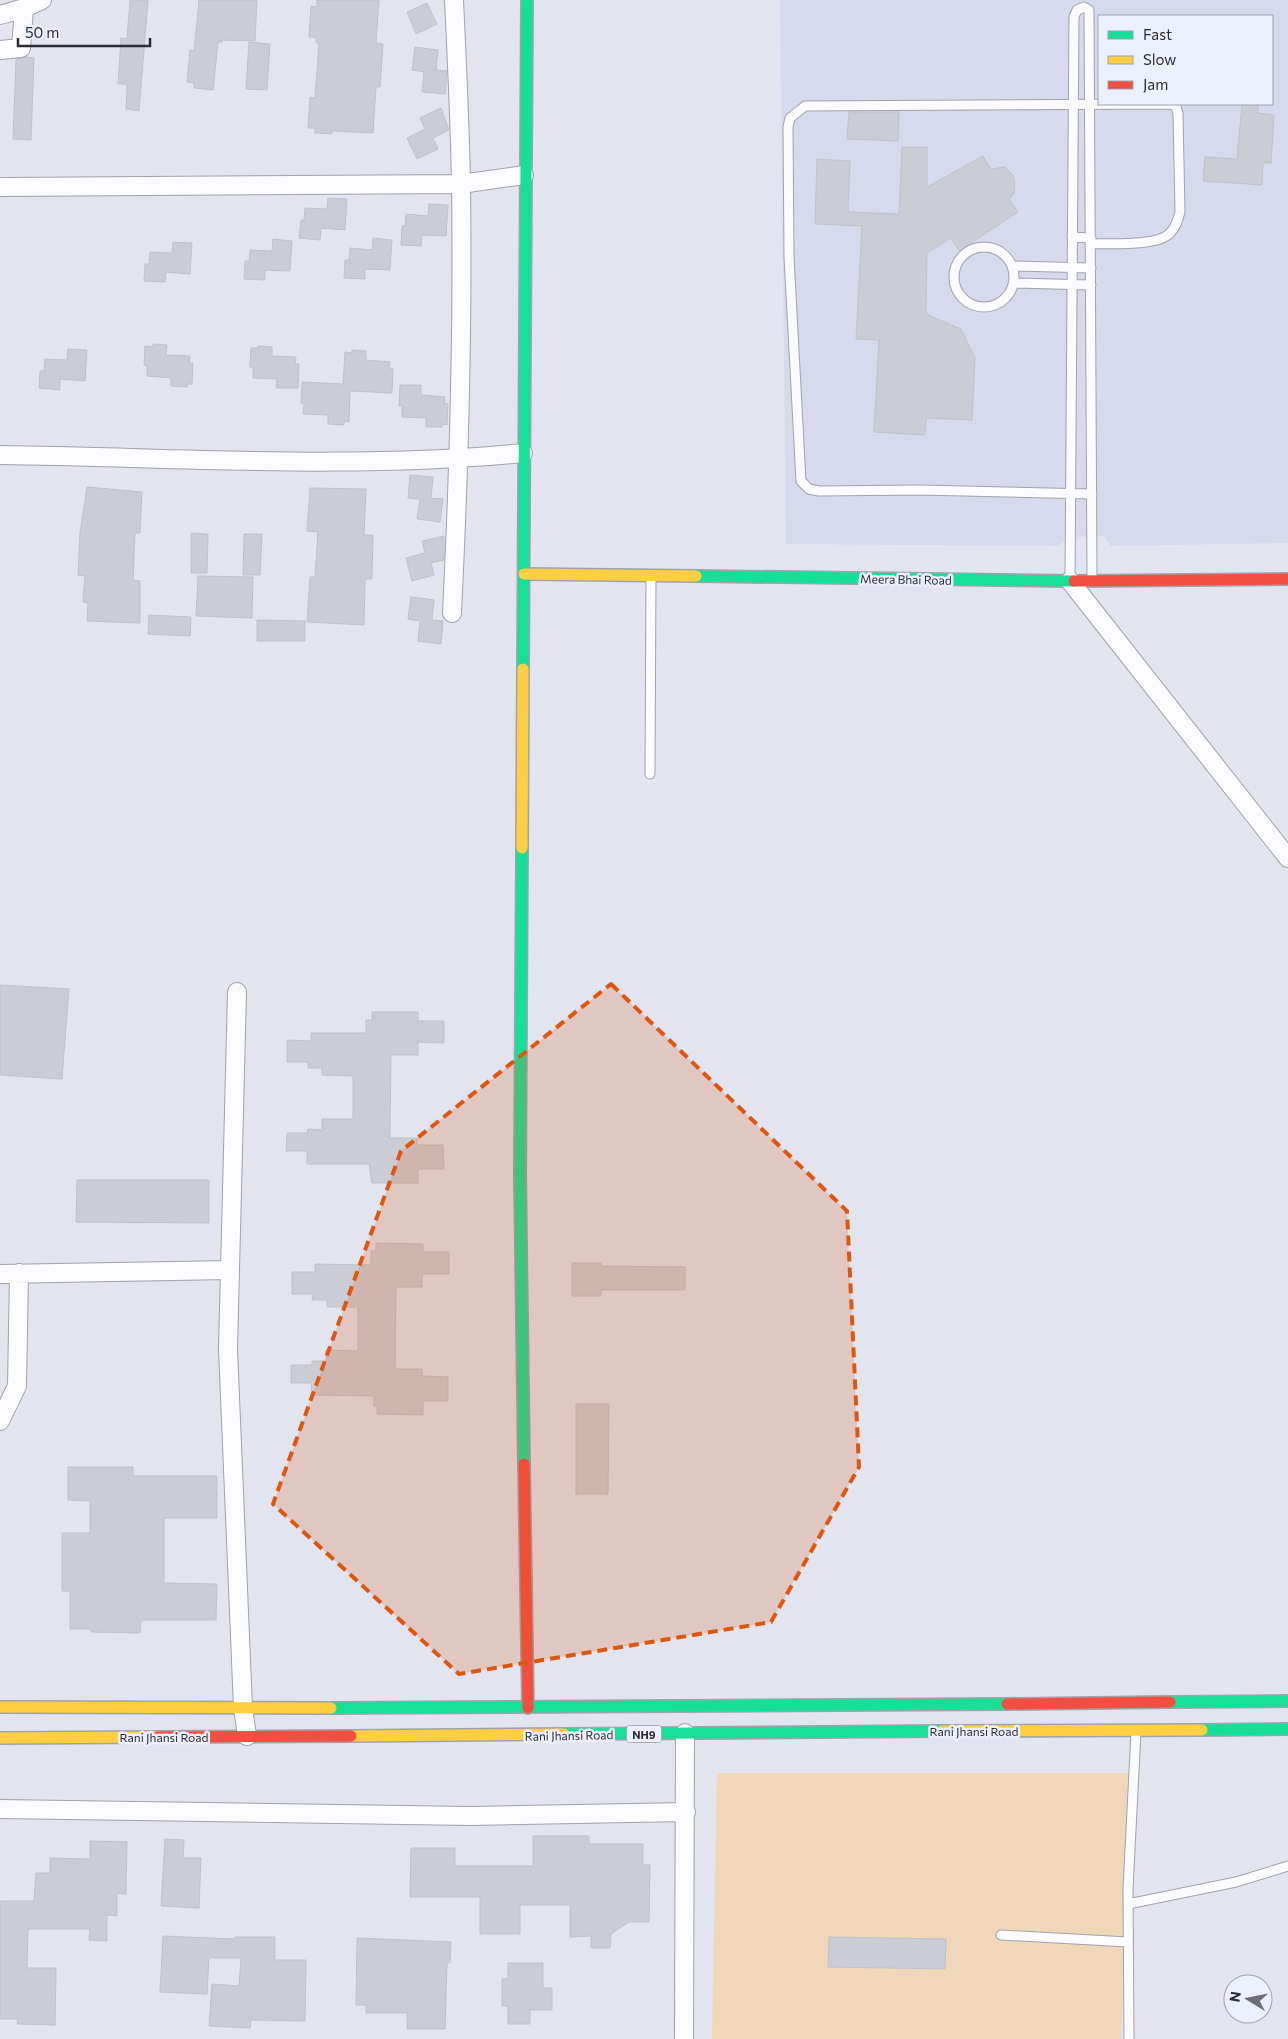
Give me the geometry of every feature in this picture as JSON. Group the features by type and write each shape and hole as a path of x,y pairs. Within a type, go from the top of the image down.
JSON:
{"main road":[{"path":"527,0 524,175 524,574 520,1174 528,1708"},
{"name":"Meera Bhai Road","path":"524,574 1070,581 1288,579"},
{"name":"NH9","path":"0,1707 528,1708 1288,1701"},
{"name":"Rani Jhansi Road","path":"0,1738 1288,1729"}],"street":[{"path":"0,15 42,0"},
{"path":"452,613 460,459 461,184 454,0"},
{"path":"0,50 21,48 24,8"},
{"path":"0,187 461,184 524,175"},
{"path":"0,455 290,463 460,459 523,453"},
{"path":"1070,581 1288,858"},
{"path":"237,992 228,1349 243,1708 247,1736"},
{"path":"0,1274 230,1270"},
{"path":"0,1420 17,1386 19,1273"},
{"path":"684,2039 685,1733"},
{"path":"0,1809 470,1816 686,1812"}],"lane":[{"path":"1070,581 1074,17 1078,10 1084,7 1089,10 1092,581"},
{"path":"1092,494 920,490 820,491 809,489 801,482 789,257 788,127 790,118 805,106 1098,105"},
{"path":"1072,237 1090,241 1158,241 1169,234 1177,224 1180,212 1178,113 1176,107 1173,105"},
{"path":"979,247 999,250 1012,266 1014,283 1009,295 1001,302 982,308 963,299 954,283 957,264 962,256 979,247"},
{"path":"1012,266 1091,268"},
{"path":"1014,283 1091,285"},
{"path":"650,774 651,576"},
{"path":"1129,2039 1128,1904 1136,1730"},
{"path":"1128,1904 1236,1882 1288,1866"},
{"path":"1001,1935 1128,1942"}],"highlighted area":[{"path":"611,984 847,1211 859,1467 771,1622 459,1674 273,1504 401,1151"}],"shaded area":[{"path":"780,0 1288,0 1288,543 1111,546 1104,536 1068,537 1059,546 786,544"},
{"path":"717,1773 1134,1773 1121,2039 712,2039"}],"building":[{"path":"130,0 148,0 139,111 126,109 126,84 118,84 121,38 127,39"},
{"path":"199,0 257,0 255,41 222,40 222,42 218,42 213,90 194,88 194,83 187,82 190,50 194,51"},
{"path":"317,0 379,0 376,43 383,44 380,87 376,87 373,133 332,131 332,134 315,133 315,128 308,128 310,97 315,98 319,43 316,43 316,37 309,37 311,6 317,7"},
{"path":"427,3 437,24 416,34 407,12"},
{"path":"249,42 270,44 267,90 246,89"},
{"path":"415,47 438,50 436,70 447,71 445,94 422,92 424,72 412,70"},
{"path":"34,58 31,140 13,139 16,59"},
{"path":"1242,105 1258,105 1258,113 1274,115 1271,163 1263,163 1262,185 1203,181 1205,157 1237,159"},
{"path":"441,108 449,130 433,138 438,149 417,159 407,138 425,129 420,118"},
{"path":"849,112 899,112 898,141 847,139"},
{"path":"902,147 927,147 927,187 983,156 991,169 1005,167 1012,174 1015,183 1014,194 1009,199 1018,212 959,251 951,238 927,253 926,314 961,329 975,358 972,420 926,418 925,435 874,432 879,340 856,339 862,226 815,224 817,159 850,161 848,212 899,214"},
{"path":"328,198 347,199 345,230 321,228 320,240 299,238 301,220 304,220 305,208 327,209"},
{"path":"429,204 448,205 446,236 422,235 421,246 401,245 402,226 405,226 406,214 428,216"},
{"path":"373,238 392,240 390,270 365,269 365,279 344,278 345,260 349,260 350,248 372,250"},
{"path":"273,239 292,241 290,271 265,270 265,280 244,279 245,261 249,261 250,250 272,251"},
{"path":"173,242 192,243 190,274 166,272 165,282 144,281 145,264 149,264 150,252 172,253"},
{"path":"153,344 167,345 166,355 190,356 189,363 193,363 192,384 187,384 187,387 171,386 171,378 147,376 147,366 144,365 145,346 153,347"},
{"path":"258,346 272,347 272,356 296,357 295,364 299,364 298,388 276,388 277,379 253,378 253,367 250,367 251,348 258,348"},
{"path":"68,349 87,350 85,381 60,379 60,390 39,388 40,371 44,371 45,359 67,360"},
{"path":"352,350 366,351 366,360 390,362 389,368 393,369 392,393 350,391 349,422 344,421 344,425 328,424 328,415 303,414 304,403 301,403 302,382 343,384 345,352 352,353"},
{"path":"400,385 421,385 421,395 445,397 444,403 448,404 447,425 442,424 442,427 426,427 426,418 402,417 402,406 399,406"},
{"path":"410,475 433,477 431,498 443,499 440,522 417,519 420,499 408,498"},
{"path":"87,487 142,492 140,533 135,533 133,580 140,581 140,623 87,621 88,603 83,602 85,576 78,575 80,533"},
{"path":"310,488 366,489 364,535 373,535 372,579 365,579 364,625 307,622 310,577 315,577 318,532 307,531"},
{"path":"191,533 208,534 207,573 191,573"},
{"path":"244,534 262,534 260,575 243,575"},
{"path":"444,536 444,560 431,563 434,575 412,581 406,558 425,553 422,541"},
{"path":"198,576 253,577 252,618 196,616"},
{"path":"411,597 434,600 432,620 443,621 441,644 418,641 420,621 408,619"},
{"path":"149,615 191,617 190,636 148,634"},
{"path":"257,620 305,621 305,641 257,641"},
{"path":"0,985 69,989 62,1079 0,1075"},
{"path":"372,1012 418,1012 418,1021 444,1021 444,1043 418,1042 418,1055 391,1055 390,1138 417,1138 417,1145 443,1145 444,1169 418,1169 418,1183 372,1183 369,1164 307,1164 307,1151 286,1151 287,1133 307,1133 308,1129 322,1130 322,1119 353,1119 353,1076 322,1075 322,1068 308,1068 308,1062 287,1062 287,1040 311,1041 311,1033 366,1033 366,1020 372,1020"},
{"path":"77,1180 209,1180 209,1223 76,1222"},
{"path":"376,1243 423,1244 423,1252 449,1252 449,1274 422,1274 422,1287 396,1287 395,1369 422,1369 422,1376 448,1377 448,1401 423,1401 423,1415 377,1414 377,1406 374,1406 374,1396 312,1395 311,1383 291,1383 291,1365 312,1365 312,1361 326,1361 326,1350 358,1351 358,1307 327,1307 327,1300 312,1300 313,1294 292,1294 292,1272 315,1272 315,1264 371,1265 371,1251 376,1251"},
{"path":"572,1263 601,1263 601,1266 685,1267 685,1290 601,1290 601,1296 572,1296"},
{"path":"576,1404 609,1404 608,1494 576,1494"},
{"path":"68,1467 133,1467 133,1476 217,1476 217,1518 164,1518 164,1583 217,1584 216,1620 141,1620 140,1633 91,1632 91,1629 70,1629 70,1591 62,1591 62,1533 90,1533 90,1501 68,1500"},
{"path":"533,1836 589,1836 589,1844 643,1844 643,1865 650,1865 649,1922 629,1922 611,1934 610,1948 591,1948 591,1936 570,1937 570,1905 520,1905 520,1934 480,1934 480,1897 410,1897 411,1848 455,1848 455,1866 533,1866"},
{"path":"165,1839 184,1840 183,1858 201,1858 199,1908 161,1906"},
{"path":"90,1841 127,1842 126,1894 117,1893 117,1916 107,1915 107,1941 89,1940 90,1929 28,1929 27,1968 56,1968 55,2025 17,2024 18,2019 0,2019 0,1901 34,1901 36,1873 50,1873 50,1858 90,1859"},
{"path":"163,1936 235,1939 235,1937 275,1937 275,1960 306,1960 305,2021 251,2020 250,2028 209,2026 212,1984 239,1986 241,1958 209,1958 207,1994 160,1992"},
{"path":"829,1937 946,1939 945,1969 828,1967"},
{"path":"357,1938 451,1942 450,1963 447,1963 445,2029 407,2029 407,2013 366,2013 366,2005 356,2005"},
{"path":"508,1963 543,1963 543,1988 552,1988 552,2010 530,2010 530,2024 508,2024 508,2006 502,2006 502,1979 508,1979"}],"traffic: fast":[{"path":"523,669 527,0"},
{"path":"696,576 1074,581"},
{"path":"522,848 520,1174 524,1464"},
{"path":"1170,1702 1288,1701"},
{"path":"331,1708 1007,1704"},
{"path":"1202,1730 1288,1729"},
{"path":"564,1734 942,1731"}],"traffic: slow":[{"path":"524,574 696,576"},
{"path":"522,848 523,669"},
{"path":"0,1707 331,1708"},
{"path":"942,1731 1202,1730"},
{"path":"351,1736 564,1734"},
{"path":"0,1738 158,1737"}],"traffic: jam":[{"path":"1074,581 1288,579"},
{"path":"524,1464 528,1708"},
{"path":"1007,1704 1170,1702"},
{"path":"158,1737 351,1736"}]}
